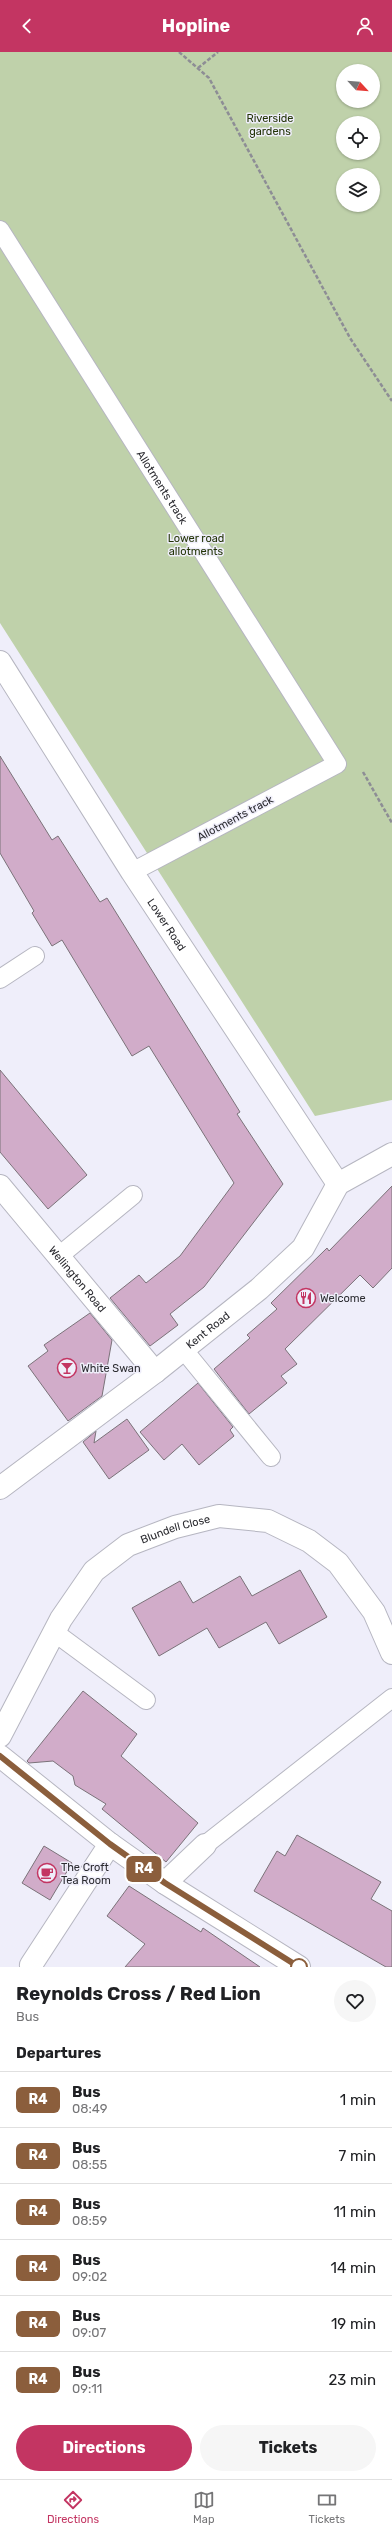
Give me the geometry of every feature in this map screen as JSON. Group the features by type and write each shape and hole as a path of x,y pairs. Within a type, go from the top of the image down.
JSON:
{"street":[{"name":"Lower Road","path":"0,662 132,872 338,1184"},
{"path":"338,1184 392,1154"},
{"name":"Kent Road","path":"0,1488 155,1372 259,1289 303,1248 338,1184"},
{"name":"Wellington Road","path":"0,1186 155,1372"},
{"name":"Blundell Close","path":"0,1736 54,1632 94,1571 128,1545 175,1527 220,1516 268,1521 309,1541 338,1563 374,1612 392,1653"},
{"path":"0,1756 110,1844 165,1883 299,1967"},
{"path":"32,1967 31,1965 110,1844"},
{"path":"165,1883 205,1845"}],"lane":[{"name":"Allotments track","path":"0,230 337,764 132,872"},
{"path":"0,979 35,956"},
{"path":"59,1256 134,1195"},
{"path":"183,1349 271,1457"},
{"path":"54,1632 146,1700"},
{"path":"205,1845 392,1698"}],"path":[{"path":"179,52 209,78 350,338 392,401"},
{"path":"198,68 218,52"},
{"path":"337,764 361,768 392,823"}],"green space":[{"name":"Lower road allotments","path":"0,52 392,52 392,1100 315,1116 0,623"}],"building":[{"path":"0,756 52,840 58,836 100,902 107,898 240,1112 237,1114 283,1184 204,1287 170,1314 178,1325 150,1346 110,1298 139,1275 146,1283 180,1256 234,1183 149,1046 132,1056 62,940 52,946 32,913 34,911 0,853"},
{"path":"0,1070 87,1175 48,1209 0,1152"},
{"path":"392,1186 392,1268 373,1288 360,1275 285,1349 297,1364 281,1376 287,1383 249,1414 214,1369 250,1338 247,1335 277,1309 271,1303 327,1248 329,1251"},
{"name":"White Swan","path":"90,1313 112,1340 102,1396 68,1421 28,1366 48,1351 44,1345"},
{"path":"198,1383 233,1427 230,1430 234,1436 199,1465 182,1444 164,1460 140,1432"},
{"path":"127,1419 149,1450 109,1479 83,1442 96,1431 94,1443"},
{"path":"300,1570 327,1617 279,1644 266,1622 219,1648 207,1628 159,1656 132,1608 180,1581 193,1603 240,1576 252,1596"},
{"path":"83,1691 137,1734 121,1756 198,1823 166,1862 102,1809 106,1804 75,1785 73,1776 53,1761 29,1763 27,1761"},
{"path":"297,1835 381,1882 371,1899 392,1911 392,1967 386,1967 254,1891 277,1851 285,1856"},
{"name":"The Croft Tea Room","path":"44,1846 72,1863 50,1900 22,1883"},
{"path":"129,1886 201,1932 203,1928 260,1967 125,1967 145,1944 107,1916"}],"bus line":[{"name":"R4","path":"0,1756 110,1844 165,1883 299,1967"}],"place":[{"name":"Welcome","path":"306,1298"},
{"name":"White Swan","path":"67,1368"},
{"name":"The Croft Tea Room","path":"47,1873"}],"park label":[{"name":"Riverside gardens","path":"270,124"}]}
